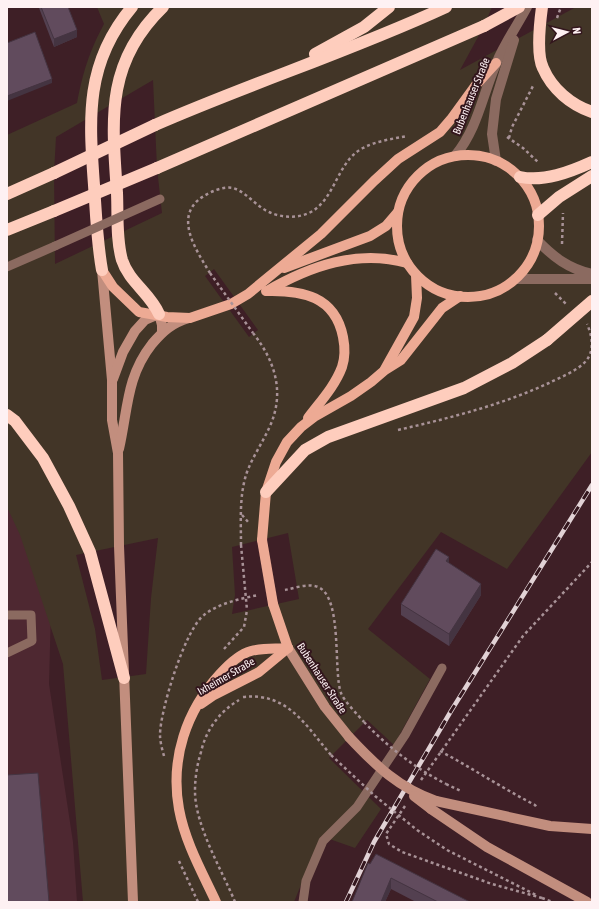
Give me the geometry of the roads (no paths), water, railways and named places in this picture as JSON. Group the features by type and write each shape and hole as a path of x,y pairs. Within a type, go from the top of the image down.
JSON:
{"highway":[{"path":"102,270 98,247 91,149 91,103 101,60 108,42 132,7"},
{"path":"159,314 152,299 126,270 120,248 113,127 117,87 126,57 140,32 163,7"},
{"path":"279,75 364,27 376,19 389,7"},
{"path":"7,194 214,99 399,29 446,7"},
{"path":"7,230 156,168 484,26 519,7"},
{"path":"542,7 539,42 542,68 560,92 577,107 592,112"},
{"path":"520,177 532,180 550,176 592,162"},
{"path":"538,215 559,197 592,176"},
{"path":"266,492 305,450 323,439 464,388 512,363 547,340 592,301"},
{"path":"7,415 15,421 42,458 69,506 90,552 124,678"}],"main road":[{"path":"118,452 126,419 131,380 143,356 162,332 179,321 223,308 248,294 321,234 374,180 398,159 440,132 476,85 496,63"},
{"path":"472,155 496,161 520,177 531,194 538,215 537,240 531,257 515,279 489,293 460,296 437,290 416,275 407,263 398,240 398,212 404,194 417,176 434,163 455,156 472,155"},
{"path":"276,271 370,236 386,226 398,212"},
{"path":"266,291 299,274 331,263 376,257 389,258 407,263"},
{"path":"102,270 113,287 136,310 148,314 159,314 167,317 191,318"},
{"path":"102,270 112,380 112,420 118,452 119,546 133,902"},
{"name":"Bubenhauser Straße","path":"385,370 414,317 417,298 416,275"},
{"path":"248,294 266,291 299,292 314,297 333,313 341,330 344,350 342,367 330,388 301,427"},
{"name":"Bubenhauser Straße","path":"460,296 442,308 401,360 385,370 351,396 314,417 301,427 287,442 276,462 266,492 262,540 273,604 288,648 324,707 369,759 403,787 434,805 487,847 582,900"},
{"path":"159,314 162,332"},
{"path":"112,380 121,357 132,336 144,320 159,314"},
{"name":"Ixheimer Straße","path":"216,902 198,866 179,810 175,778 179,752 185,729 194,709 214,680 227,666 251,651 288,648"},
{"name":"Ixheimer Straße","path":"194,709 214,695 259,672 288,648"},
{"path":"434,805 550,826 592,829"}],"street":[{"name":"Bubenhauser Straße","path":"455,156 466,142 473,128 496,63 527,7"},
{"name":"Bubenhauser Straße","path":"496,161 492,134 496,99 519,23"},
{"path":"537,240 558,260 570,267 592,274"},
{"path":"515,279 592,279"}],"lane":[{"path":"7,267 160,199"},
{"path":"7,615 32,615 32,641 7,653"},
{"path":"302,902 306,881 323,841 358,807 405,735 442,668"}],"railway":[{"path":"346,902 374,842 451,711 592,485"}]}
